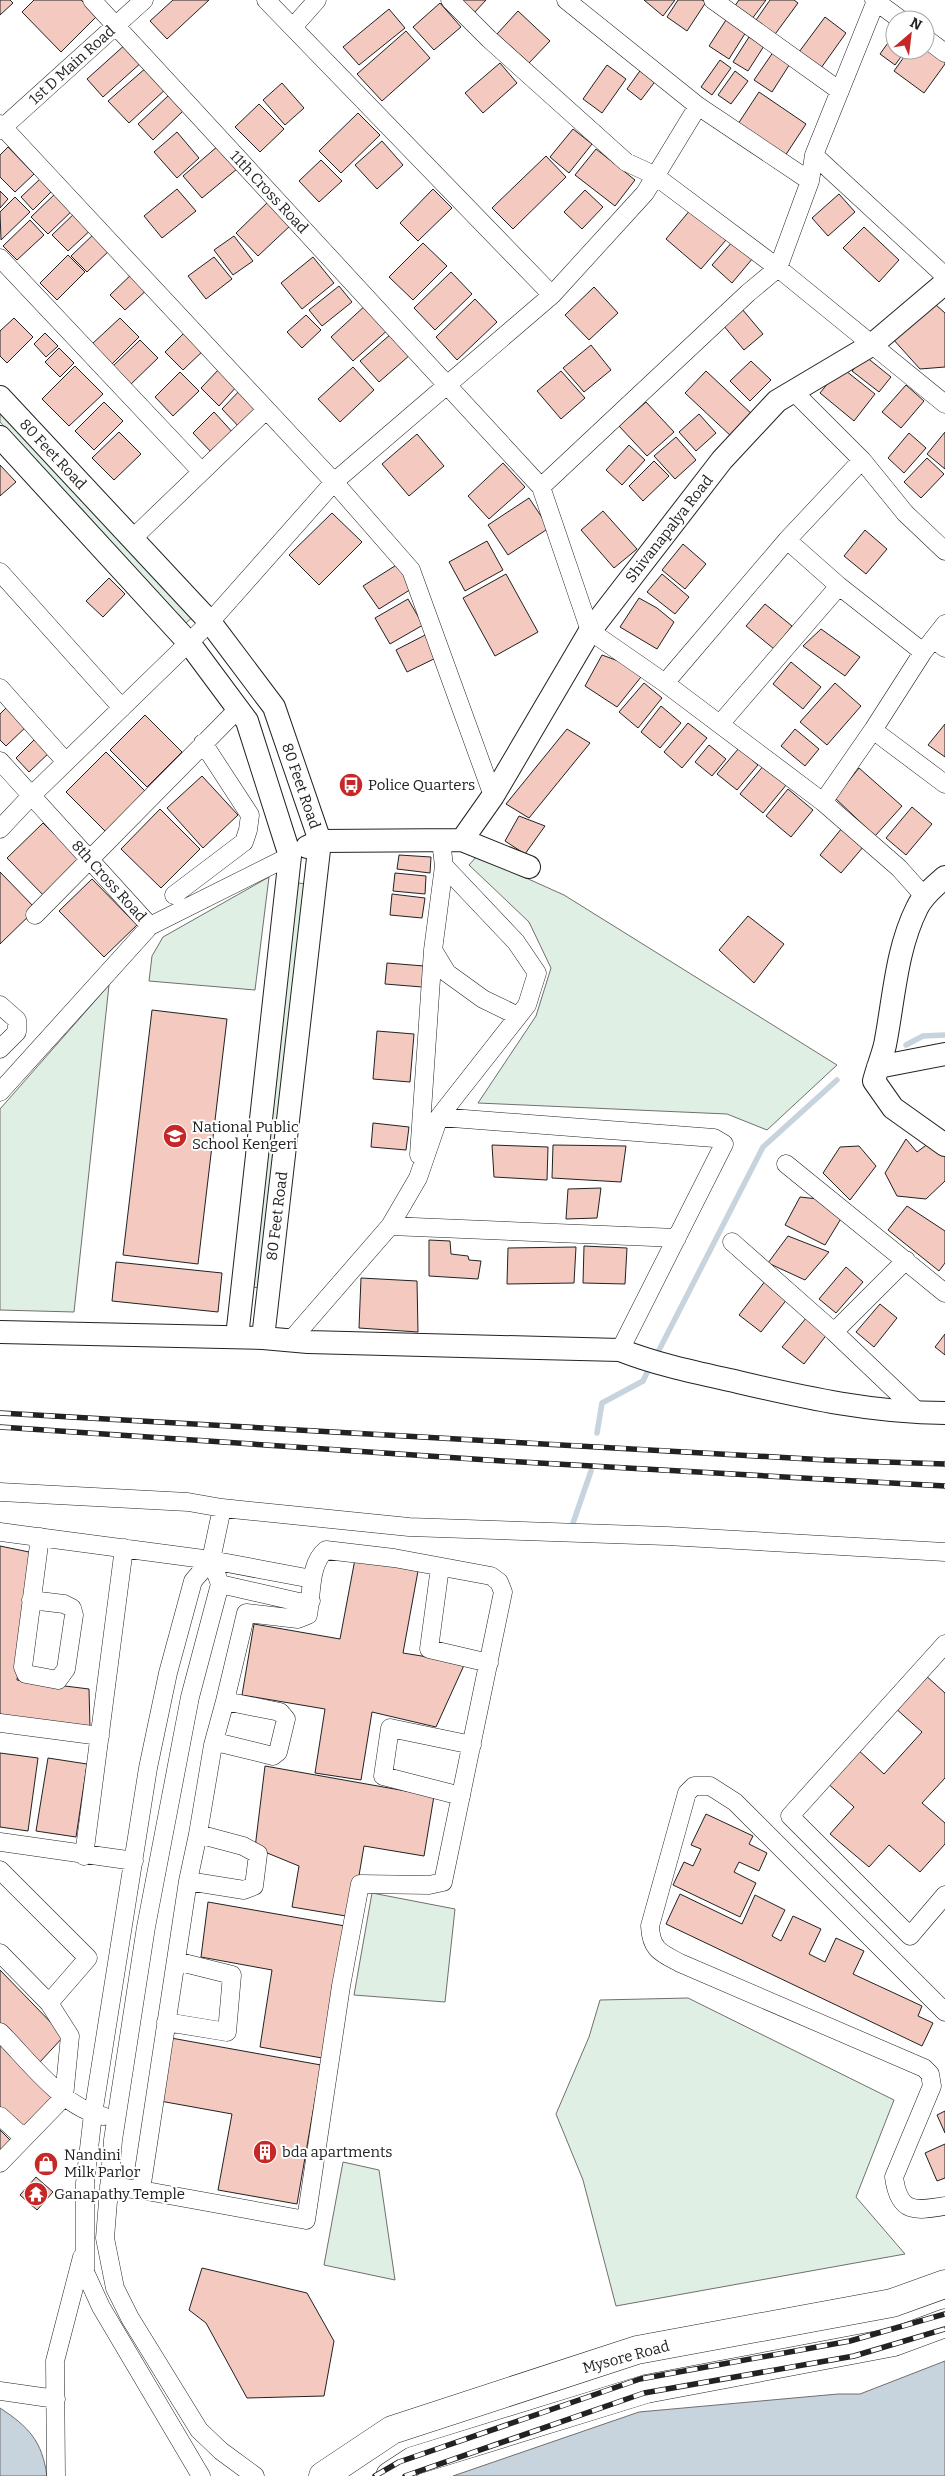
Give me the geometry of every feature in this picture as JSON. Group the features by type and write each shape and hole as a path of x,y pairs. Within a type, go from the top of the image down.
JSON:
{"highway":[{"name":"Mysore Road","path":"323,2476 392,2430 637,2350 892,2303 945,2284"},
{"path":"390,2476 413,2461 646,2389 894,2342 945,2323"}],"street":[{"name":"11th Cross Road","path":"92,0 541,487"},
{"name":"1st D Main Road","path":"1,127 144,0"},
{"path":"266,0 552,295"},
{"path":"294,28 317,0"},
{"path":"450,0 489,39 626,162 654,176 778,268 945,404"},
{"path":"566,0 698,106 810,181"},
{"path":"713,0 840,91"},
{"path":"887,10 875,1 814,155 810,181 778,268 748,293 541,487 590,631 720,724 822,802 899,868 924,896"},
{"path":"0,829 31,796 210,622 334,482 552,295 639,200 698,106"},
{"path":"1,127 334,482 411,570 493,796"},
{"path":"814,155 945,276"},
{"path":"0,258 201,471"},
{"name":"Shivanapalya Road","path":"452,841 493,796 590,631 722,460 777,401 873,344 945,283"},
{"path":"793,391 862,460 905,513 945,551"},
{"name":"80 Feet Road","path":"0,397 210,622 274,707 320,841 263,1338"},
{"path":"132,539 266,410"},
{"name":"80 Feet Road","path":"0,437 189,643 247,721 290,856 237,1337"},
{"path":"664,683 787,540 862,460"},
{"path":"787,540 839,586 934,646"},
{"path":"0,572 122,708"},
{"path":"720,724 839,586"},
{"path":"822,802 934,646 945,624"},
{"path":"0,688 66,762"},
{"path":"35,915 238,709"},
{"path":"873,730 945,784"},
{"path":"174,895 244,842 248,830 250,815 203,743"},
{"name":"8th Cross Road","path":"0,762 150,926 320,841"},
{"path":"320,841 452,841 529,867"},
{"path":"418,1178 433,950 444,866 452,841"},
{"path":"291,1340 390,1226 418,1178 439,1117 526,1005 537,973 516,942 444,866"},
{"path":"945,877 924,896 917,907 904,940 890,1009 885,1046 874,1081 893,1108 945,1145"},
{"path":"0,1092 150,926"},
{"path":"433,950 447,973 484,1000 518,1016"},
{"path":"0,1005 17,1020 17,1032 0,1049"},
{"path":"878,1067 945,1054"},
{"path":"439,1117 714,1138 724,1144 620,1350"},
{"path":"786,1164 945,1293"},
{"path":"390,1226 677,1238"},
{"path":"732,1242 834,1332 919,1413"},
{"path":"834,1332 906,1260"},
{"path":"0,1332 237,1337 620,1350 656,1364 815,1400 919,1413 945,1413"},
{"path":"0,1492 188,1502 222,1508 409,1527 667,1536 945,1552"},
{"path":"201,2476 101,2307 85,2272 85,2183 148,1768 168,1673 193,1580 211,1560 222,1508"},
{"path":"0,1532 211,1560 312,1579"},
{"path":"31,1600 64,1604 72,1608 74,1614 66,1669 58,1680 26,1674 23,1667 31,1600 40,1537"},
{"path":"84,1856 124,1548"},
{"path":"109,2186 141,2190 306,2220 341,1986 360,1884 429,1885 443,1882 503,1592 499,1582 491,1576 326,1550 322,1553 312,1579 311,1602 308,1615 298,1619 246,1613 213,1745 188,1881 141,2190"},
{"path":"211,1560 220,1584 190,1697 146,1927 116,2119 105,2238 115,2288 130,2318 200,2430 221,2451 255,2476"},
{"path":"440,1567 429,1649 489,1662"},
{"path":"220,1584 299,1602 311,1602"},
{"path":"945,1644 790,1816 910,1936 945,1895"},
{"path":"213,1745 220,1743 273,1756 278,1752 286,1719 280,1712 225,1701"},
{"path":"0,1723 100,1736"},
{"path":"461,1796 383,1776 390,1728 472,1745"},
{"path":"945,2012 735,1802 710,1786 694,1786 687,1793 650,1926 650,1940 660,1952 680,1963 924,2068 930,2074 932,2086 894,2177 896,2192 903,2202 918,2210 945,2206"},
{"path":"188,1881 244,1890 254,1886 258,1854 244,1846 198,1834"},
{"path":"0,1842 84,1856 134,1861"},
{"path":"0,1870 88,1958 49,2002"},
{"path":"0,1953 49,2002 70,2036 64,2097 0,2163"},
{"path":"166,2022 227,2032 232,1974 176,1960"},
{"path":"0,2032 64,2097 94,2114 116,2119"},
{"path":"0,2116 24,2138"},
{"path":"56,2476 55,2361 84,2248"},
{"path":"0,2391 56,2399"}],"green space":[{"path":"0,406 195,615 186,623 0,422"},
{"path":"477,856 564,895 837,1065 767,1130 727,1114 478,1103 536,1016 551,968 529,922 469,865"},
{"path":"269,877 255,990 149,981 152,956 163,937"},
{"path":"298,883 308,884 260,1288 251,1287"},
{"path":"109,985 74,1312 0,1310 0,1109"},
{"path":"372,1893 455,1909 445,2002 354,1995"},
{"path":"688,1998 894,2100 856,2197 905,2254 616,2306 583,2180 556,2114 589,2037 600,2000"},
{"path":"343,2162 379,2170 395,2280 324,2265"}],"shaded area":[{"path":"945,2361 945,2476 453,2476 639,2412 838,2394 860,2394"},
{"path":"0,2408 19,2422 38,2444 47,2476 0,2476"}],"building":[{"path":"0,0 10,0 13,3 0,15"},
{"path":"34,0 81,0 97,16 61,52 22,12"},
{"path":"173,0 209,0 167,39 150,21"},
{"path":"459,0 486,0 474,13"},
{"path":"644,0 675,0 663,16"},
{"path":"678,0 702,0 706,2 687,31 667,17"},
{"path":"739,0 766,0 749,23 732,10"},
{"path":"770,0 794,0 798,3 773,37 754,23"},
{"path":"440,3 461,27 434,50 413,27"},
{"path":"389,9 405,28 359,65 343,47"},
{"path":"518,11 550,41 529,63 497,34"},
{"path":"825,17 846,33 821,68 799,52"},
{"path":"726,20 746,32 729,59 709,46"},
{"path":"406,31 430,58 382,101 357,74"},
{"path":"749,37 764,46 748,71 733,62"},
{"path":"127,43 143,61 103,97 87,79"},
{"path":"885,47 885,58 880,54"},
{"path":"776,48 793,59 772,92 754,80"},
{"path":"935,52 945,60 945,64 924,93 894,71 902,60 935,60"},
{"path":"720,60 731,68 712,95 701,87"},
{"path":"888,60 899,60 895,65"},
{"path":"500,63 517,83 483,113 465,93"},
{"path":"607,65 626,79 602,113 583,99"},
{"path":"147,67 167,88 129,123 108,101"},
{"path":"642,68 657,79 641,100 627,89"},
{"path":"735,71 748,81 731,104 718,95"},
{"path":"282,83 304,108 285,125 263,100"},
{"path":"759,92 806,124 783,159 736,127"},
{"path":"168,96 183,111 153,140 138,124"},
{"path":"259,104 284,129 260,152 235,127"},
{"path":"358,113 380,135 341,173 319,151"},
{"path":"573,129 592,144 569,173 550,157"},
{"path":"177,132 199,158 177,178 154,152"},
{"path":"382,141 403,165 377,189 355,165"},
{"path":"218,146 237,169 202,198 183,176"},
{"path":"8,147 34,174 15,192 0,177 0,155"},
{"path":"596,149 635,180 615,206 575,175"},
{"path":"546,156 566,177 513,229 492,208"},
{"path":"321,160 342,181 319,202 299,181"},
{"path":"40,179 52,191 33,210 21,197"},
{"path":"177,189 196,211 162,238 144,216"},
{"path":"433,189 452,208 418,241 400,223"},
{"path":"585,190 603,207 582,229 564,212"},
{"path":"0,191 8,199 0,208"},
{"path":"58,191 75,208 48,234 31,217"},
{"path":"839,194 855,212 828,236 812,218"},
{"path":"15,197 30,212 1,240 0,212"},
{"path":"269,201 291,225 258,256 236,233"},
{"path":"691,209 726,240 701,269 666,239"},
{"path":"78,210 94,227 68,251 52,235"},
{"path":"30,220 44,235 17,260 3,246"},
{"path":"864,227 899,260 879,282 843,248"},
{"path":"97,231 113,247 87,272 71,256"},
{"path":"234,236 253,261 233,275 214,250"},
{"path":"733,241 753,258 732,283 712,265"},
{"path":"423,243 447,266 413,300 389,277"},
{"path":"68,255 85,272 57,300 40,283"},
{"path":"214,257 232,279 206,299 188,276"},
{"path":"313,257 334,283 302,309 281,283"},
{"path":"135,271 150,287 125,310 110,295"},
{"path":"451,272 472,294 435,330 414,308"},
{"path":"339,286 352,302 322,326 309,310"},
{"path":"594,287 618,313 589,340 565,315"},
{"path":"475,299 497,322 457,360 436,337"},
{"path":"367,304 390,328 353,361 331,337"},
{"path":"936,305 945,313 945,367 920,369 892,338"},
{"path":"742,309 763,334 744,350 723,325"},
{"path":"306,315 321,330 302,348 287,332"},
{"path":"14,318 33,337 7,363 0,356 0,331"},
{"path":"120,318 139,337 112,364 92,344"},
{"path":"188,329 206,348 183,370 165,352"},
{"path":"45,333 58,346 46,357 34,344"},
{"path":"391,334 410,355 379,382 360,361"},
{"path":"140,340 158,358 130,385 112,367"},
{"path":"591,345 611,370 584,392 563,368"},
{"path":"59,348 74,363 60,377 45,362"},
{"path":"865,356 891,377 879,392 852,371"},
{"path":"751,361 771,380 750,401 730,381"},
{"path":"75,366 103,394 69,426 42,399"},
{"path":"221,367 238,385 219,406 201,388"},
{"path":"353,367 374,390 340,422 318,399"},
{"path":"841,367 875,394 854,421 820,393"},
{"path":"561,371 585,398 561,419 537,391"},
{"path":"706,371 754,416 733,438 685,393"},
{"path":"180,372 199,391 173,416 155,397"},
{"path":"906,385 924,401 901,428 882,412"},
{"path":"242,388 262,409 242,430 222,409"},
{"path":"104,402 123,421 94,450 75,431"},
{"path":"646,402 674,432 647,456 619,426"},
{"path":"214,412 235,435 214,455 193,433"},
{"path":"699,414 716,433 696,451 679,432"},
{"path":"119,432 141,454 114,480 92,458"},
{"path":"945,432 945,469 927,454"},
{"path":"909,433 926,448 904,473 888,458"},
{"path":"417,434 444,466 409,496 382,464"},
{"path":"676,437 696,460 675,479 654,456"},
{"path":"629,445 645,460 622,485 606,470"},
{"path":"927,458 944,474 921,498 904,482"},
{"path":"654,461 669,476 643,501 629,486"},
{"path":"503,463 525,487 489,519 468,496"},
{"path":"0,465 16,482 0,496"},
{"path":"529,498 549,528 508,555 488,525"},
{"path":"603,511 637,549 614,568 581,530"},
{"path":"332,513 362,542 319,585 289,555"},
{"path":"865,530 887,549 866,574 844,556"},
{"path":"487,541 503,570 465,591 449,562"},
{"path":"683,544 706,564 685,589 662,570"},
{"path":"398,564 413,588 379,609 363,586"},
{"path":"506,574 538,632 495,656 463,598"},
{"path":"662,574 689,597 675,614 647,592"},
{"path":"109,578 125,594 103,617 86,601"},
{"path":"639,598 657,608 674,622 657,649 620,627"},
{"path":"408,599 423,625 390,644 375,618"},
{"path":"765,604 792,626 774,649 746,626"},
{"path":"821,629 860,657 845,676 803,646"},
{"path":"429,633 440,656 407,672 396,650"},
{"path":"602,655 621,662 641,677 617,707 585,686"},
{"path":"791,662 821,687 803,709 773,684"},
{"path":"644,683 662,698 638,728 619,712"},
{"path":"835,683 861,706 827,745 800,722"},
{"path":"9,705 28,725 6,746 0,740 0,714"},
{"path":"661,706 681,723 660,748 641,732"},
{"path":"145,715 182,752 147,787 110,750"},
{"path":"688,723 707,738 682,768 664,752"},
{"path":"945,724 945,757 928,745"},
{"path":"567,729 590,743 529,818 506,804"},
{"path":"795,729 819,749 805,766 781,746"},
{"path":"38,736 52,750 29,772 16,758"},
{"path":"709,745 726,759 712,776 695,762"},
{"path":"739,748 758,765 737,790 717,774"},
{"path":"106,752 148,794 108,834 66,792"},
{"path":"764,765 787,784 763,813 740,794"},
{"path":"859,768 902,806 875,836 835,798"},
{"path":"202,776 238,815 203,848 167,808"},
{"path":"788,789 813,810 791,837 766,816"},
{"path":"912,807 932,824 906,855 886,838"},
{"path":"160,809 200,849 161,888 121,849"},
{"path":"519,816 545,826 525,854 505,841"},
{"path":"43,823 82,862 46,898 7,858"},
{"path":"842,828 864,846 841,873 820,855"},
{"path":"399,855 431,857 430,873 397,869"},
{"path":"0,872 36,909 0,944"},
{"path":"395,873 426,876 425,894 393,891"},
{"path":"92,879 137,925 104,957 59,911"},
{"path":"392,894 425,898 422,918 390,915"},
{"path":"748,916 784,944 754,983 719,950"},
{"path":"387,963 424,966 422,987 385,984"},
{"path":"152,1010 227,1019 198,1264 123,1255"},
{"path":"377,1031 414,1034 410,1082 373,1079"},
{"path":"373,1123 409,1127 406,1150 371,1147"},
{"path":"906,1139 917,1152 933,1140 945,1151 945,1181 926,1199 897,1196 885,1173"},
{"path":"492,1145 548,1147 547,1180 494,1177"},
{"path":"553,1145 626,1146 621,1182 552,1178"},
{"path":"859,1146 876,1166 850,1200 823,1173 840,1147"},
{"path":"601,1188 597,1218 566,1219 568,1189"},
{"path":"800,1197 827,1200 842,1217 825,1245 785,1225"},
{"path":"907,1206 945,1231 945,1263 939,1271 888,1230"},
{"path":"788,1236 829,1252 805,1280 768,1263"},
{"path":"429,1240 450,1241 451,1254 468,1256 469,1260 481,1261 478,1279 429,1276"},
{"path":"584,1246 627,1248 625,1284 583,1283"},
{"path":"576,1247 574,1283 507,1284 508,1248"},
{"path":"116,1262 222,1273 218,1312 112,1301"},
{"path":"846,1267 863,1282 836,1313 819,1299"},
{"path":"361,1278 417,1281 418,1332 359,1328"},
{"path":"766,1280 788,1298 761,1332 739,1315"},
{"path":"880,1304 897,1318 874,1347 856,1332"},
{"path":"807,1317 828,1333 804,1364 782,1347"},
{"path":"945,1334 945,1355 935,1347"},
{"path":"0,1546 34,1553 17,1680 89,1689 90,1728 0,1716"},
{"path":"355,1559 418,1571 403,1653 465,1663 436,1727 372,1712 361,1780 315,1773 325,1709 242,1695 254,1624 340,1639"},
{"path":"924,1674 945,1693 945,1778 922,1803 945,1823 945,1844 920,1872 889,1845 869,1867 830,1834 854,1807 825,1781 855,1747 884,1774 922,1732 894,1707"},
{"path":"0,1753 38,1758 28,1831 0,1827"},
{"path":"48,1758 87,1764 76,1837 36,1831"},
{"path":"265,1766 434,1796 424,1856 364,1846 352,1917 292,1907 299,1866 255,1848"},
{"path":"706,1814 753,1836 749,1844 767,1853 759,1871 739,1862 734,1872 756,1883 740,1917 673,1885 684,1862 693,1866 701,1849 691,1845"},
{"path":"680,1894 742,1924 755,1895 785,1910 772,1936 781,1941 793,1916 821,1929 809,1954 825,1962 836,1938 864,1951 853,1974 922,2006 918,2016 933,2023 922,2046 666,1924"},
{"path":"208,1902 345,1926 322,2058 260,2047 272,1970 201,1957"},
{"path":"0,1970 64,2036 39,2063 0,2025"},
{"path":"0,2036 57,2093 18,2132 0,2113"},
{"name":"bda apartments","path":"171,2038 321,2065 297,2204 218,2190 232,2114 160,2101"},
{"path":"945,2111 945,2133 937,2115"},
{"path":"0,2130 15,2145 0,2160"},
{"path":"945,2144 945,2178 937,2181 925,2153"},
{"name":"Nandini Milk Parlor","path":"46,2155 55,2163 46,2173 37,2166"},
{"name":"Ganapathy Temple","path":"36,2177 53,2192 37,2210 20,2195"},
{"path":"202,2268 307,2293 334,2341 324,2396 247,2398 206,2323 189,2310"}],"waterway":[{"path":"906,1045 923,1036 945,1035"},
{"path":"656,1356 763,1147 837,1080"},
{"path":"597,1433 602,1403 643,1381 651,1364"},
{"path":"573,1523 591,1471"}],"railway":[{"path":"0,1413 826,1460 945,1464"},
{"path":"0,1427 503,1461 945,1486"},
{"path":"375,2476 399,2462 640,2379 850,2341 945,2314"},
{"path":"405,2476 644,2393 854,2356 945,2329"}],"place":[{"name":"Police Quarters","path":"351,785"},
{"name":"National Public School Kengeri","path":"175,1136"},
{"name":"bda apartments","path":"265,2152"},
{"name":"Nandini Milk Parlor","path":"46,2164"},
{"name":"Ganapathy Temple","path":"36,2194"}]}
